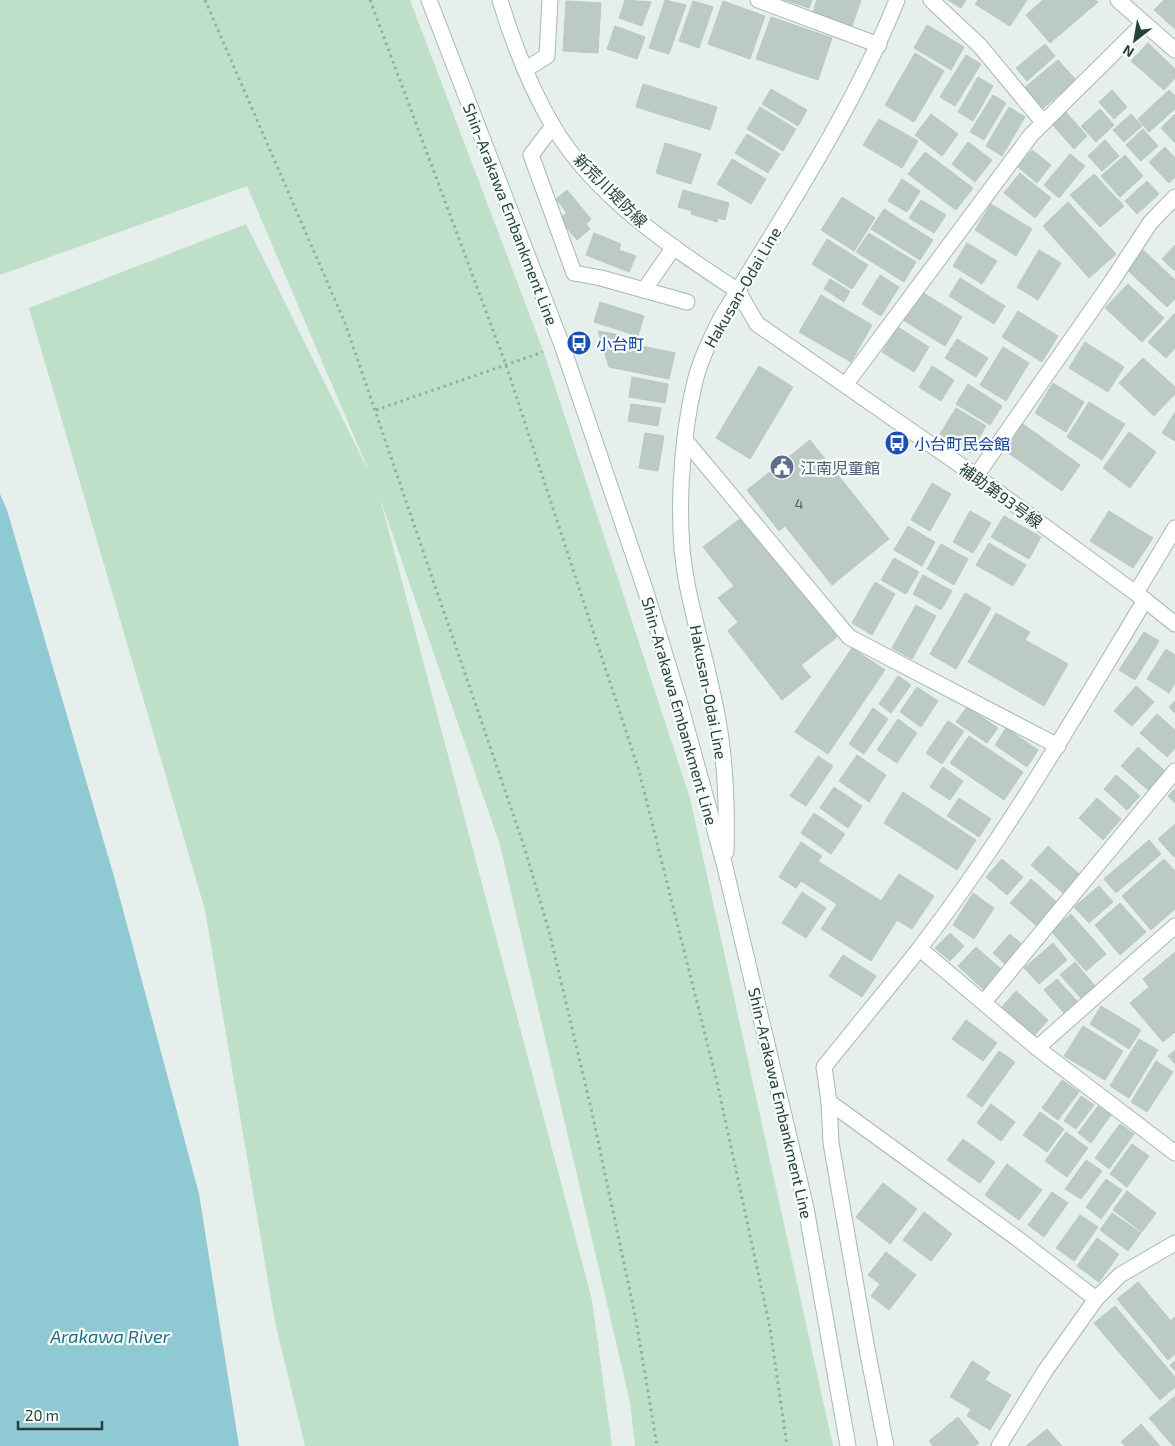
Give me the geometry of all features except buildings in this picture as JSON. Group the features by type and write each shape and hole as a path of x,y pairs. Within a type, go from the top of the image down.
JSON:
{"main road":[{"name":"Shin-Arakawa Embankment Line","path":"428,0 562,346 645,589 680,704 725,867 806,1208 848,1446"},
{"name":"新荒川堤防線","path":"500,0 526,70 553,126 588,172 645,226 738,291"},
{"path":"526,70 546,56 550,0"},
{"path":"758,0 879,45"},
{"name":"Hakusan-Odai Line","path":"725,867 727,799 721,737 686,581 682,542 685,440 695,380 707,345 852,99 879,45 897,0"},
{"path":"931,0 980,46 1043,122"},
{"path":"1118,0 1175,50"},
{"path":"846,384 1043,122 1144,23"},
{"path":"553,126 532,155 574,273 687,302"},
{"path":"976,476 1112,281 1150,223 1175,197"},
{"path":"644,290 674,247"},
{"name":"補助第93号線","path":"738,291 757,324 976,476 1141,596 1175,624"},
{"path":"685,440 849,637 1058,746"},
{"path":"886,1446 867,1349 835,1162 824,1067 920,949 1058,746 1141,596 1175,528"},
{"path":"984,1002 1175,771"},
{"path":"1037,1048 1175,926"},
{"path":"920,949 1037,1048 1175,1154"},
{"path":"829,1102 1018,1239 1096,1299"},
{"path":"999,1446 1045,1371 1096,1299 1120,1275 1175,1243"}],"path":[{"path":"205,0 346,323 523,843 549,931 591,1108 636,1320 657,1446"},
{"path":"370,0 506,365 639,771 717,1082 770,1328 787,1446"},
{"path":"376,410 562,346"}],"green space":[{"path":"0,0 410,0 543,350 690,798 833,1446 635,1446 630,1402 500,845 380,498 592,1300 612,1446 305,1446 275,1322 205,910 29,308 246,224 371,476 247,186 0,275"}],"water":[{"name":"Arakawa River","path":"0,494 7,510 115,880 199,1194 239,1446 0,1446"}],"place":[{"name":"小台町","path":"579,343"},
{"name":"小台町民会館","path":"897,443"},
{"name":"江南児童館","path":"782,467"}]}
